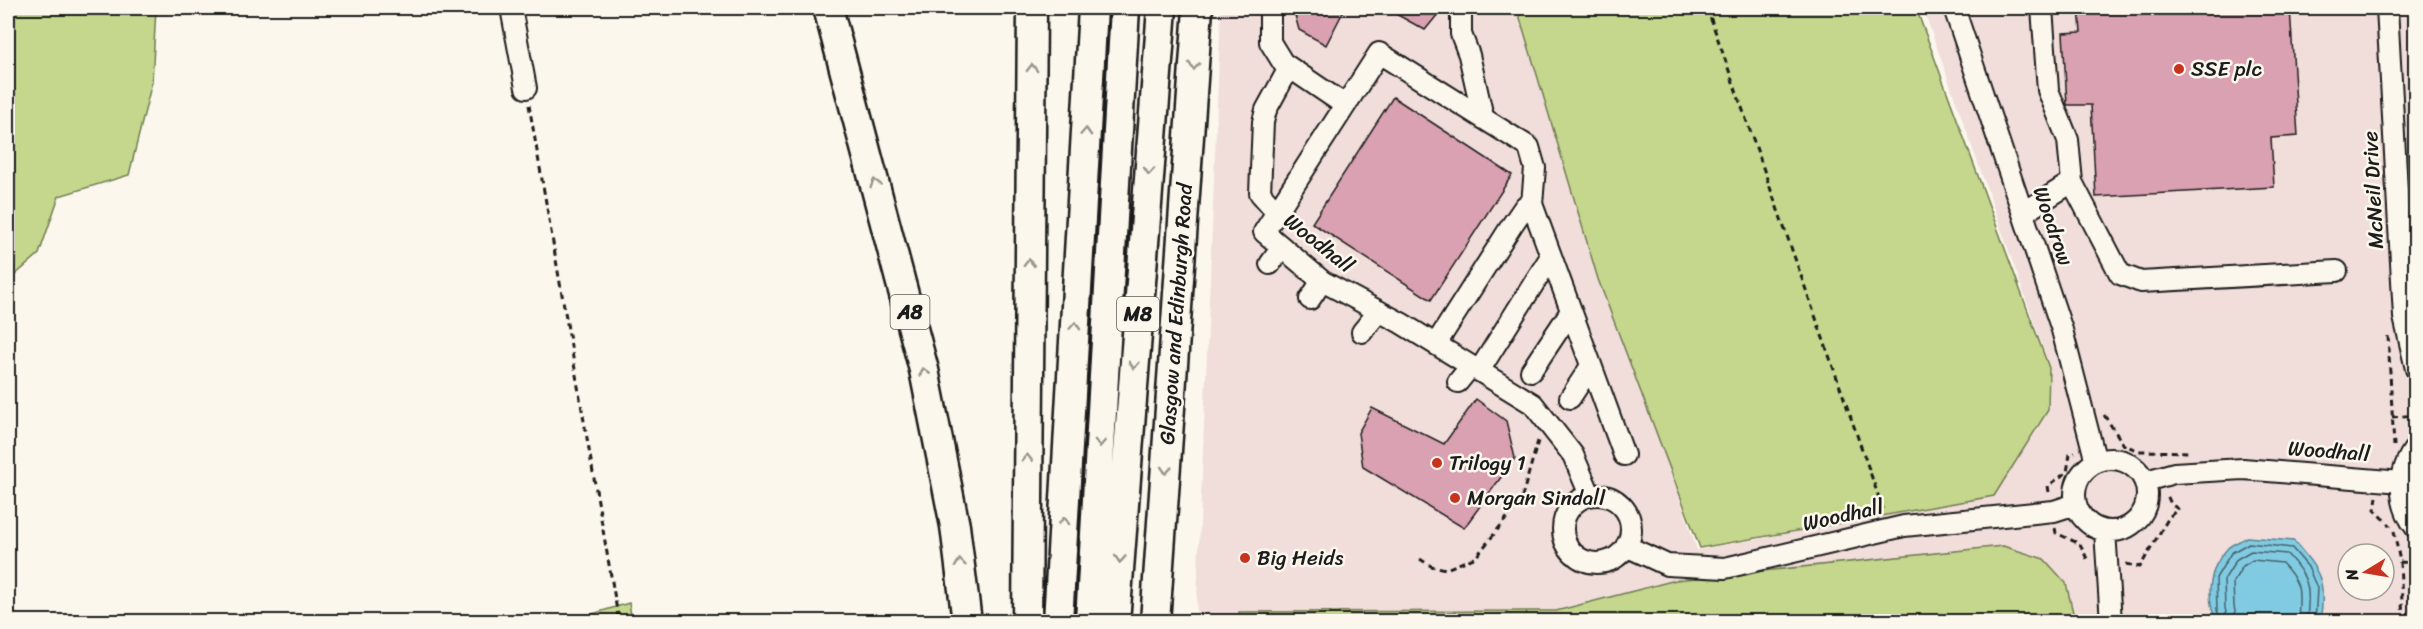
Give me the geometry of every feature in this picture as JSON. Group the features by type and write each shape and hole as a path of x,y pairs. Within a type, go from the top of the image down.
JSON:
{"highway":[{"name":"A8","path":"828,8 924,370 955,526 967,621"},
{"path":"1027,621 1032,8"},
{"path":"1058,621 1093,8"},
{"name":"M8","path":"1090,621 1125,8"},
{"path":"1107,298 1125,228 1144,8"},
{"name":"M8","path":"1115,621 1162,8"},
{"name":"Glasgow and Edinburgh Road","path":"1155,621 1198,8"}],"street":[{"path":"511,8 526,88"},
{"path":"1270,8 1270,42 1283,63 1345,105"},
{"path":"1461,8 1461,34 1469,55 1483,117"},
{"name":"Woodrow","path":"1953,8 2062,330 2096,462"},
{"path":"2042,8 2048,90 2068,140 2072,182 2120,274 2141,282 2337,271"},
{"name":"McNeil Drive","path":"2388,9 2404,317 2415,369"},
{"name":"Woodhall","path":"1532,204 1535,168 1529,147 1379,53 1264,232 1322,281 1436,344 1533,404 1573,455 1590,495"},
{"path":"1277,212 1260,193 1263,122 1266,111 1290,68"},
{"path":"2023,213 2072,182"},
{"path":"1436,344 1525,206 1532,204 1624,455"},
{"path":"1270,264 1282,247"},
{"path":"1458,382 1475,369 1551,256"},
{"path":"1310,299 1322,281"},
{"path":"1362,332 1379,311"},
{"path":"1531,371 1571,311"},
{"path":"1570,398 1591,366"},
{"path":"2415,447 2405,465 2402,482 2403,502 2415,528"},
{"path":"2117,459 2152,479 2144,511 2128,527 2117,531 2105,531 2094,527 2085,520 2076,504 2079,477 2096,462 2117,459"},
{"name":"Woodhall","path":"2152,479 2175,473 2243,468 2402,482"},
{"path":"1590,495 1607,496 1617,501 1626,510 1630,522 1631,531 1626,546 1619,555 1610,560 1598,563 1585,561 1570,550 1563,536 1565,515 1576,501 1590,495"},
{"name":"Woodhall","path":"1626,546 1667,565 1725,568 1890,529 2054,511 2076,504"},
{"path":"2105,531 2098,561 2111,621"}],"path":[{"path":"1707,8 1890,529"},
{"path":"526,88 619,621"},
{"path":"2102,411 2124,445 2139,451 2201,452"},
{"path":"2392,417 2415,415"},
{"path":"1420,559 1431,566 1446,569 1476,558 1521,501 1545,419"},
{"path":"2098,561 2140,567 2169,517 2178,509 2171,504 2152,479 2155,451"},
{"path":"2400,562 2415,563"}],"shaded area":[{"path":"1221,8 1517,8 1697,550 1994,496 2049,408 2050,367 1923,8 2415,8 2415,621 1196,622"}],"green space":[{"path":"8,8 156,8 152,82 129,175 59,196 39,254 8,281"},
{"path":"1517,8 1916,8 2049,368 2048,410 1994,496 1700,548 1598,279"},
{"path":"2003,546 2044,559 2066,583 2075,621 1837,622 1794,619 1695,622 1241,622 1239,612 1556,611 1676,580"},
{"path":"629,603 632,621 590,621 592,614"}],"water":[{"path":"2247,537 2294,541 2315,569 2322,586 2320,621 2216,621 2210,593 2216,565 2227,549"}],"building":[{"path":"1293,8 1345,8 1326,45 1299,30"},
{"path":"1385,8 1443,8 1425,30"},
{"name":"SSE plc","path":"2079,8 2290,8 2298,136 2271,138 2274,187 2096,197 2091,105 2067,105 2063,33 2081,32"},
{"path":"1393,97 1512,175 1431,300 1312,223"},
{"name":"Trilogy 1","path":"1476,399 1506,421 1515,458 1464,528 1363,467 1358,433 1372,408 1444,444"}],"place":[{"name":"SSE plc","path":"2179,69"},
{"name":"Trilogy 1","path":"1437,463"},
{"name":"Morgan Sindall","path":"1455,498"},
{"name":"Big Heids","path":"1245,558"}]}
